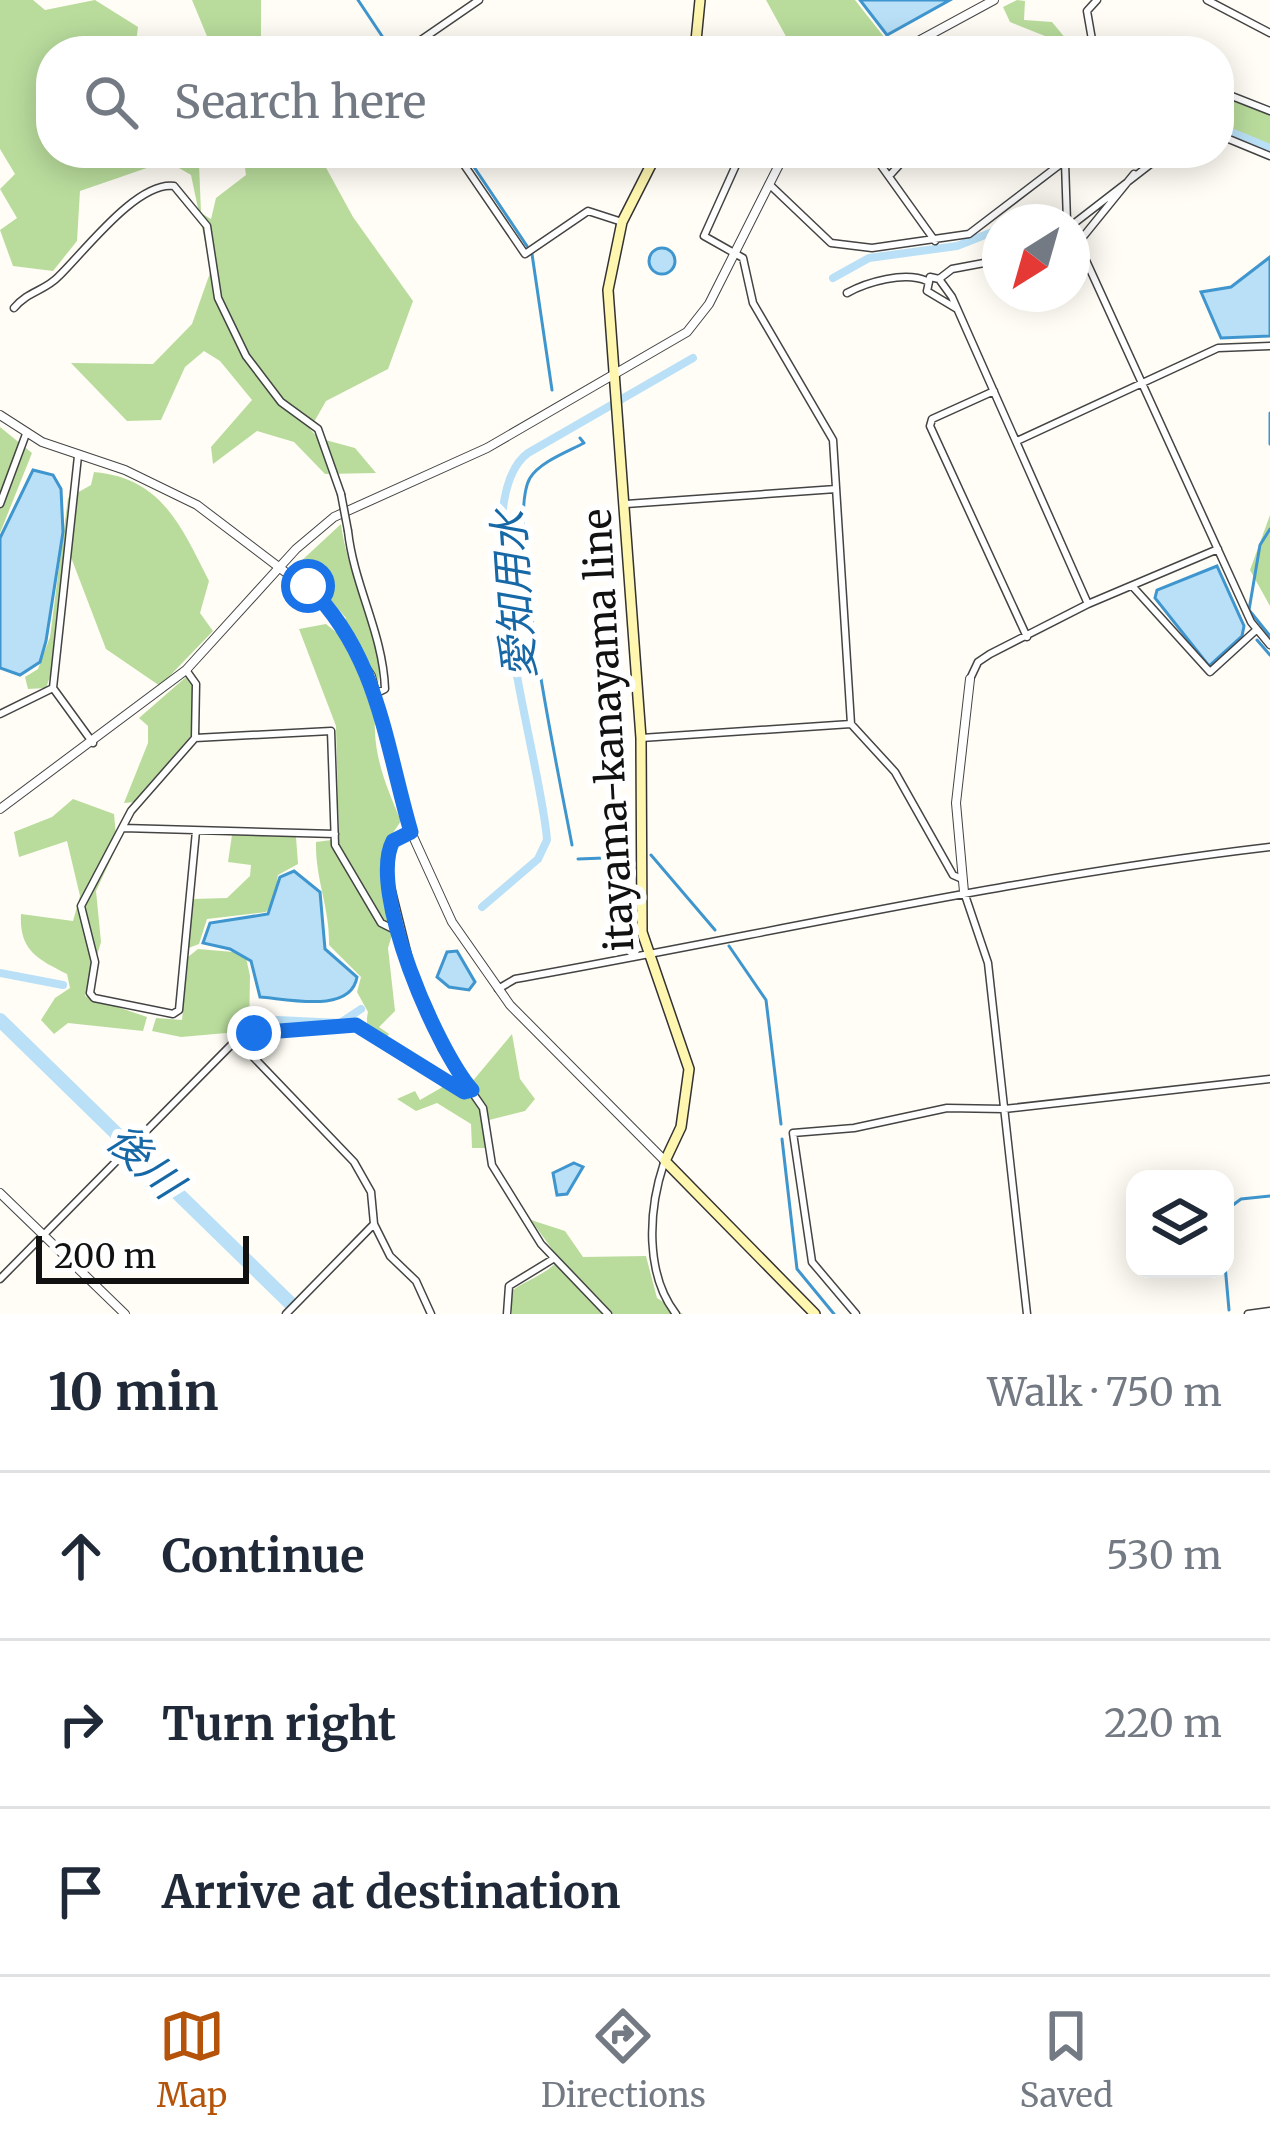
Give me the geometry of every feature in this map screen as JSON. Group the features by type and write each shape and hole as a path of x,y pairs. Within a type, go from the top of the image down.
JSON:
{"main road":[{"path":"696,36 700,0"},
{"name":"itayama-kanayama line","path":"649,168 622,222 608,290 641,738 640,898 646,957 688,1069 688,1097 665,1161"},
{"path":"665,1161 815,1314"}],"street":[{"path":"427,36 479,0"},
{"path":"928,36 994,0"},
{"path":"1092,36 1088,11 1096,0"},
{"path":"1207,0 1270,33"},
{"path":"1234,97 1270,111"},
{"path":"1234,141 1270,157"},
{"path":"466,168 525,254 588,211 622,222"},
{"path":"734,168 704,236 743,258 754,303 782,359 833,440 851,724 896,772 953,875 962,879"},
{"path":"0,809 186,670 311,534 351,506 458,463 694,325 777,168"},
{"path":"885,168 935,241"},
{"path":"890,174 896,168"},
{"path":"769,184 842,248 935,241 975,231 1057,168"},
{"path":"1065,168 1068,204"},
{"path":"1090,208 1143,168"},
{"path":"1134,174 1078,243 1255,631 1270,645"},
{"path":"14,308 28,292 57,280 108,222 159,187 174,186 207,226 218,298 251,365 281,401 318,430 341,494 354,575 380,638 385,688 377,693"},
{"path":"847,293 864,284 916,276 939,279 952,268 982,263"},
{"path":"939,279 957,309 1088,604"},
{"path":"927,280 929,293 957,309"},
{"path":"1017,441 1218,348 1270,346"},
{"path":"994,391 929,424 1027,637"},
{"path":"0,416 26,434 125,470 197,505 284,566 336,618 377,693 411,832 453,924 498,989 665,1161 653,1259 658,1288 676,1314"},
{"path":"0,504 26,434"},
{"path":"78,456 53,688 93,743"},
{"path":"626,504 836,489"},
{"path":"1027,1314 988,963 962,879 956,803 970,679 981,659 1088,604 1219,549"},
{"path":"1134,587 1210,672 1255,631"},
{"path":"186,670 196,684 195,738 123,828 81,906 95,968 90,993 173,1014 179,1010 196,831"},
{"path":"0,714 53,688"},
{"path":"641,738 851,724"},
{"path":"195,738 331,731 338,853 381,923 401,933"},
{"path":"123,828 336,834"},
{"path":"411,832 393,841 387,857 401,933 442,1049 485,1114 498,1176 553,1259 608,1314"},
{"path":"498,989 515,980 964,892 1270,847"},
{"path":"0,1279 236,1040 269,1029 356,1025 464,1092 472,1090"},
{"path":"236,1040 346,1152 371,1192 374,1224 394,1264 419,1286 430,1314"},
{"path":"856,1314 812,1262 793,1133 854,1128 947,1108 1004,1109 1270,1079"},
{"path":"0,1193 119,1312"},
{"path":"286,1314 374,1224"},
{"path":"507,1314 508,1286 553,1259"},
{"path":"1247,1314 1270,1312"}],"green space":[{"path":"0,0 33,0 45,10 95,0 138,27 137,36 36,36 36,168 147,168 80,191 77,241 53,271 13,266 0,230 17,218 0,189 15,174 0,149"},
{"path":"192,0 261,0 261,36 207,36"},
{"path":"766,0 855,0 883,36 786,36"},
{"path":"1025,1 1024,20 1052,22 1064,36 1045,36 1010,22 1003,7"},
{"path":"1234,99 1270,114 1270,145 1234,130"},
{"path":"179,168 199,168 201,213 211,219 216,198 246,175 245,168 326,168 353,217 413,301 388,369 326,401 310,429 318,438 355,448 376,473 325,474 294,442 257,431 213,464 211,447 252,400 220,361 204,351 185,367 161,420 127,421 71,363 153,364 192,324 211,270 191,175"},
{"path":"0,427 32,453 0,533"},
{"path":"94,472 137,484 167,508 209,581 200,613 213,631 160,686 106,649 69,552 64,552 54,665 46,688 28,689 25,677 38,669 50,637 68,498 91,485"},
{"path":"1270,515 1270,606 1250,570"},
{"path":"341,524 378,652 376,744 401,821 384,846 384,880 395,925 388,948 395,1011 379,1027 389,1034 385,1040 368,1026 368,1012 357,992 361,977 329,945 316,856 316,842 339,839 336,726 299,629 326,624 337,633 346,618 299,563"},
{"path":"186,677 194,683 194,732 135,802 124,803 148,743 148,726 139,718"},
{"path":"73,799 114,814 117,846 96,891 101,942 85,996 147,1017 143,1031 68,1023 54,1034 41,1020 55,998 70,988 67,974 27,945 21,914 73,921 80,896 67,841 19,857 14,832 52,817"},
{"path":"232,835 296,837 298,864 278,875 274,902 266,912 207,919 199,944 186,949 193,899 227,898 250,876 251,865 228,862"},
{"path":"198,949 245,953 250,976 249,1031 181,1037 152,1031 156,1018 182,1020 188,957"},
{"path":"512,1034 520,1079 535,1099 525,1111 489,1120 483,1131 486,1148 472,1148 471,1124 437,1103 416,1111 397,1099 415,1091 420,1100 446,1085 466,1089"},
{"path":"531,1220 565,1231 583,1257 646,1256 657,1298 683,1314 512,1314 510,1292 559,1259"}],"water":[{"path":"860,0 950,0 887,35"},
{"path":"662,248 675,261 662,274 649,261"},
{"path":"1270,257 1270,336 1221,338 1201,292 1231,287"},
{"path":"33,470 53,475 61,489 63,532 40,662 20,675 0,668 0,538"},
{"path":"1217,566 1244,626 1242,636 1209,666 1155,598 1157,590"},
{"path":"294,871 320,892 325,949 357,977 343,996 317,1002 260,997 251,961 230,949 203,943 210,923 268,914 280,877"},
{"path":"457,951 475,982 469,990 449,987 437,977 447,952"},
{"path":"574,1163 583,1167 567,1194 557,1195 553,1173"}],"waterway":[{"path":"358,0 382,36"},
{"name":"愛知用水","path":"1234,133 1270,148"},
{"path":"475,168 527,246"},
{"name":"愛知用水","path":"833,278 869,258 957,246 982,236"},
{"path":"532,254 552,390"},
{"name":"愛知用水","path":"482,907 538,859 547,840 503,577 502,524 509,481 528,453 693,358"},
{"path":"1270,413 1270,444"},
{"path":"572,845 537,655 524,504 534,472 584,443 580,438"},
{"path":"1270,529 1260,545 1249,610 1270,636"},
{"path":"1257,640 1270,655"},
{"path":"651,855 715,930"},
{"path":"578,859 630,857"},
{"path":"729,946 766,1000 781,1124"},
{"name":"愛知用水","path":"0,973 63,985"},
{"name":"愛知用水","path":"257,1019 340,1023 361,1009"},
{"name":"後川","path":"0,1020 290,1303"},
{"path":"782,1139 797,1269 834,1314"},
{"path":"1234,1204 1270,1196"},
{"path":"1226,1278 1229,1310"}],"route":[{"path":"254,1033 356,1025 464,1092 472,1090 449,1063 425,1011 398,921 387,857 393,841 411,832 377,693 349,636 308,586"}]}
